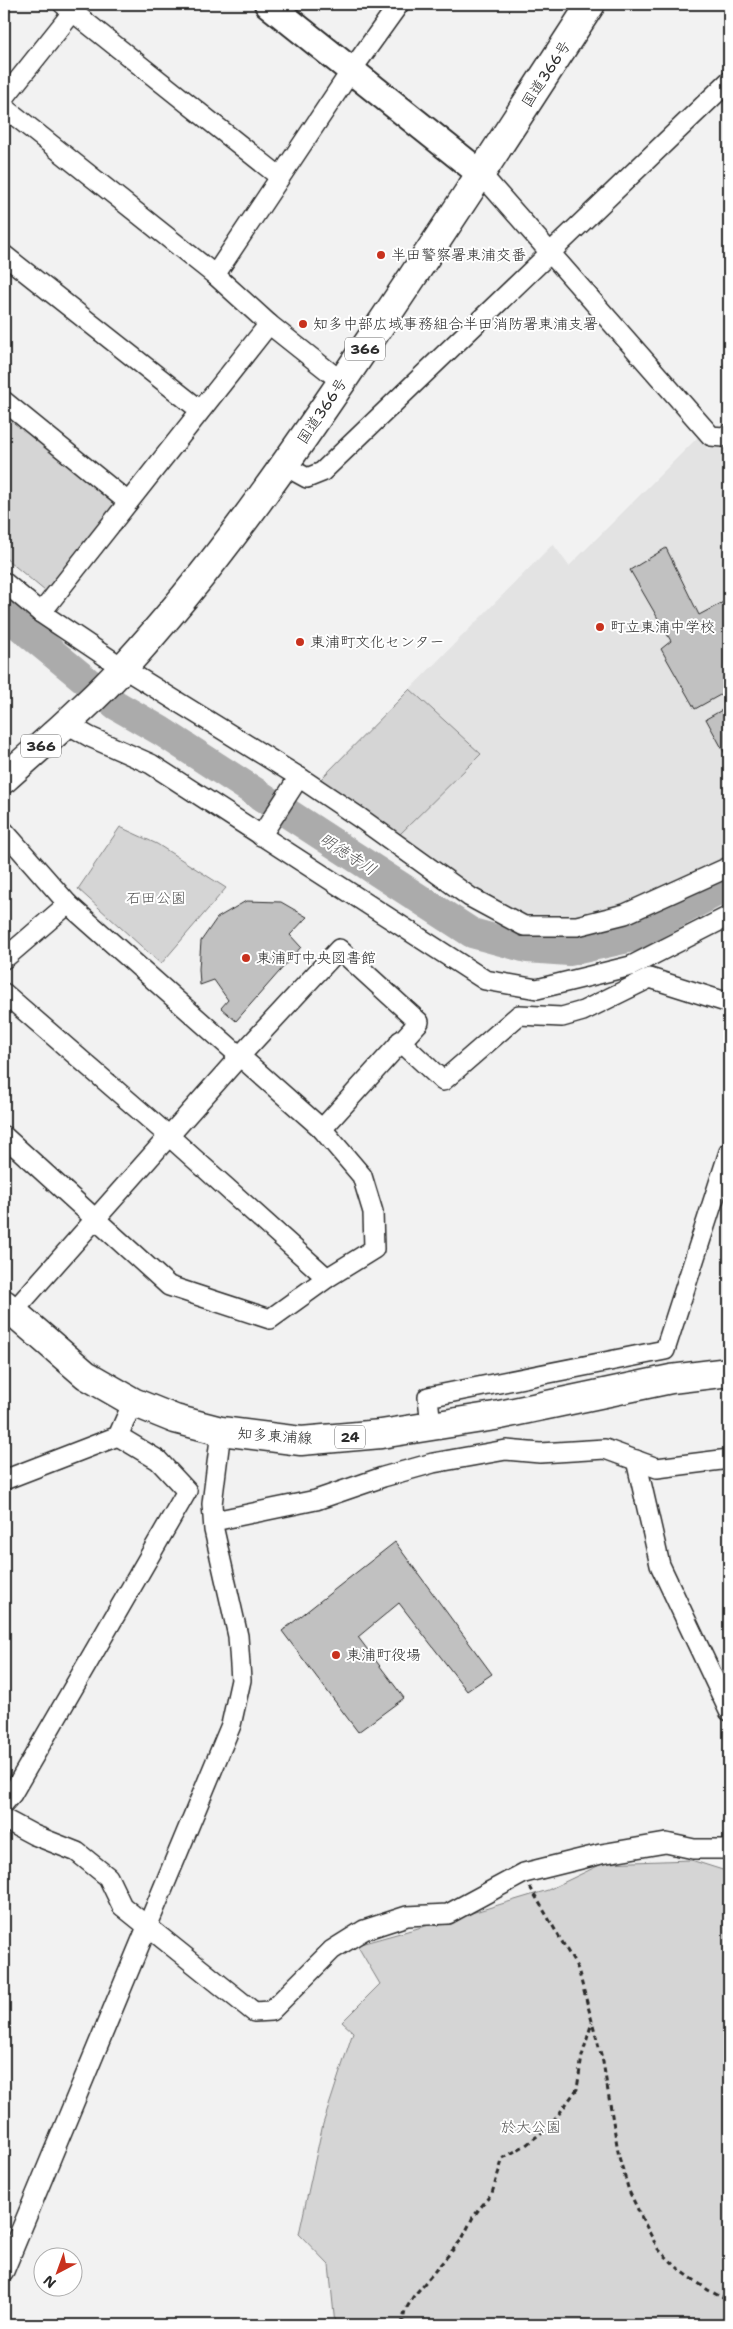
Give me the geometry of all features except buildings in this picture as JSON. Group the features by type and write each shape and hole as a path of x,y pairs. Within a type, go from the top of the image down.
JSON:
{"main road":[{"name":"国道366号","path":"4,779 72,719 119,672 171,614 285,466 481,174 591,4"},
{"name":"知多東浦線","path":"8,1308 86,1375 132,1402 175,1420 221,1431 301,1441 381,1434 432,1426 671,1379 729,1372"}],"street":[{"path":"268,4 481,174 711,436 723,437 729,434"},
{"path":"215,275 351,71 399,4"},
{"path":"4,98 71,6 280,177"},
{"path":"285,466 307,478 322,472 729,81"},
{"path":"4,107 215,275 269,324 342,382"},
{"path":"4,255 200,410"},
{"path":"41,614 269,324"},
{"path":"4,402 128,502"},
{"path":"4,582 41,614 119,672 299,777 470,897 524,926 577,926 625,914 729,867"},
{"path":"72,719 90,738 151,764 485,980 537,989 631,966 729,916"},
{"path":"261,836 299,777"},
{"path":"4,831 68,904 322,1129 362,1176 373,1212 374,1249 327,1278 270,1319 169,1286 4,1136"},
{"path":"4,959 68,904"},
{"path":"8,1308 170,1137 239,1057 339,949 419,1022 322,1129"},
{"path":"400,1041 443,1081 519,1015 562,1017 583,1011 650,978 729,1003"},
{"path":"4,993 170,1137 327,1278"},
{"path":"432,1426 428,1397 665,1350 729,1152"},
{"path":"4,1480 118,1436 132,1402"},
{"path":"4,2271 231,1725 241,1680 238,1636 212,1504 221,1431"},
{"path":"4,1803 22,1777 187,1491 158,1460 118,1436"},
{"path":"214,1521 316,1500 383,1476 433,1463 506,1450 540,1453 605,1449 657,1468 729,1459"},
{"path":"636,1460 660,1565 729,1711"},
{"path":"4,1819 34,1835 77,1852 108,1877 122,1906 254,2012 271,2011 332,1950 364,1930 407,1916 448,1914 524,1873 601,1854 666,1843 694,1849 729,1849"}],"path":[{"path":"524,1873 539,1906 578,1969 609,2091 619,2157 629,2191 658,2249 701,2285 729,2301"},
{"path":"402,2325 405,2311 413,2297 462,2239 473,2217 492,2193 503,2158 526,2146 551,2124 576,2089 582,2056 592,2021"}],"shaded area":[{"name":"町立東浦中学校","path":"698,437 708,449 729,439 729,867 625,914 524,926 313,787 553,544 569,566"}],"green space":[{"path":"4,412 115,505 45,591 4,557"},
{"path":"410,689 481,754 393,841 313,787"},
{"name":"石田公園","path":"120,827 157,844 226,888 161,964 78,889"},
{"name":"於大公園","path":"691,1860 729,1872 729,2325 335,2325 329,2265 299,2234 323,2124 353,2032 342,2022 380,1984 357,1945 548,1890 604,1863"}],"waterway":[{"name":"明徳寺川","path":"4,613 116,705 161,731 472,933 527,948 569,951 632,937 729,885"}],"place":[{"name":"半田警察署東浦交番","path":"381,255"},
{"name":"知多中部広域事務組合半田消防署東浦支署","path":"303,324"},
{"name":"町立東浦中学校","path":"600,627"},
{"name":"東浦町文化センター","path":"300,642"},
{"name":"東浦町中央図書館","path":"246,958"},
{"name":"東浦町役場","path":"336,1655"}]}
